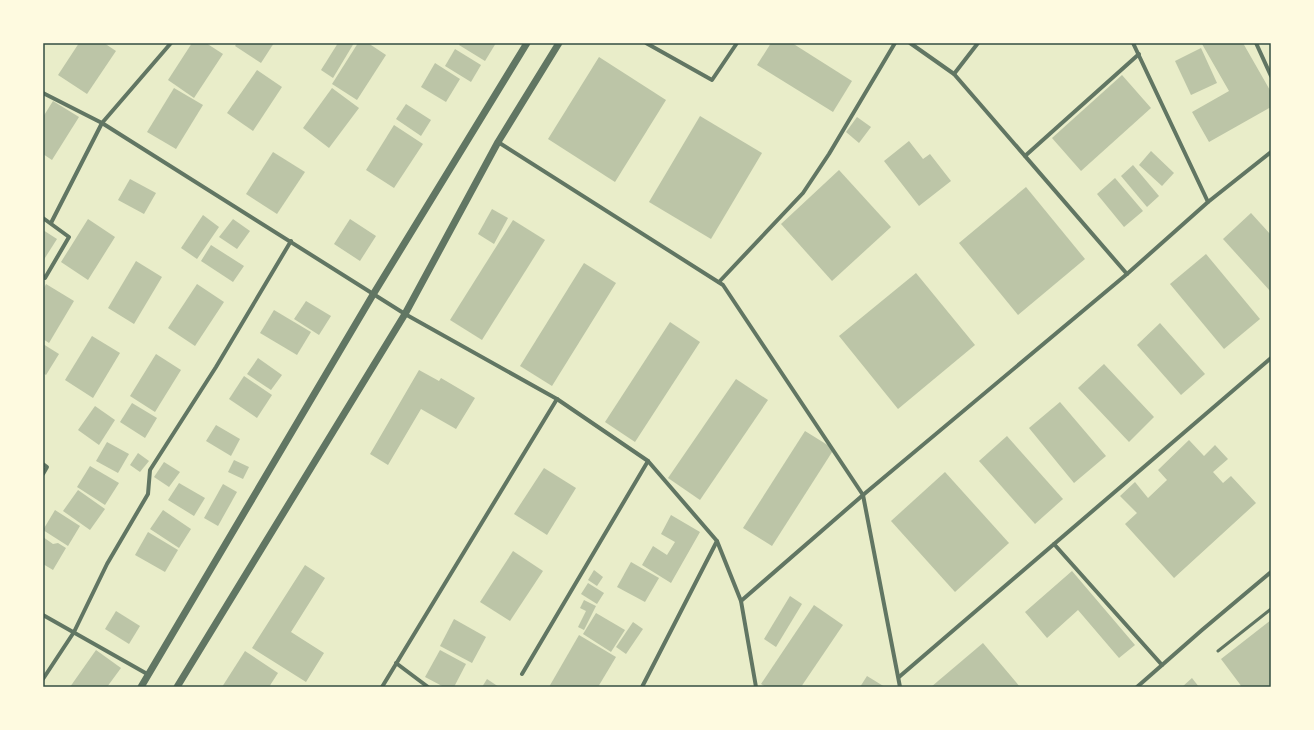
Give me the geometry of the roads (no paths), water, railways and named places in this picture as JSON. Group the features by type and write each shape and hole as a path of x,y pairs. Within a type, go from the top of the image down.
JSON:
{"street":[{"path":"50,223 102,123 172,43"},
{"path":"141,687 374,293 527,43"},
{"path":"177,687 405,314 498,142 559,43"},
{"path":"646,43 712,80 737,43"},
{"path":"718,282 803,193 829,154 895,43"},
{"path":"910,43 954,74 1127,274"},
{"path":"954,74 978,43"},
{"path":"1133,43 1208,202"},
{"path":"1256,43 1271,76"},
{"path":"1025,156 1139,54"},
{"path":"43,93 102,123 374,293 405,314 557,399 648,461 717,541 742,602 756,687"},
{"path":"498,142 723,285 863,495 900,687"},
{"path":"742,602 863,495 1127,274 1208,202 1271,152"},
{"path":"43,218 69,237 45,278 43,276"},
{"path":"43,679 74,632 107,564 148,494 150,470 216,367 291,241"},
{"path":"899,677 1271,358"},
{"path":"382,687 557,399"},
{"path":"522,674 648,461"},
{"path":"43,464 47,466 43,474"},
{"path":"642,687 717,541"},
{"path":"1054,544 1162,665"},
{"path":"1137,687 1271,572"},
{"path":"43,614 149,675"},
{"path":"396,663 428,687"}],"lane":[{"path":"1218,651 1271,609"}]}
